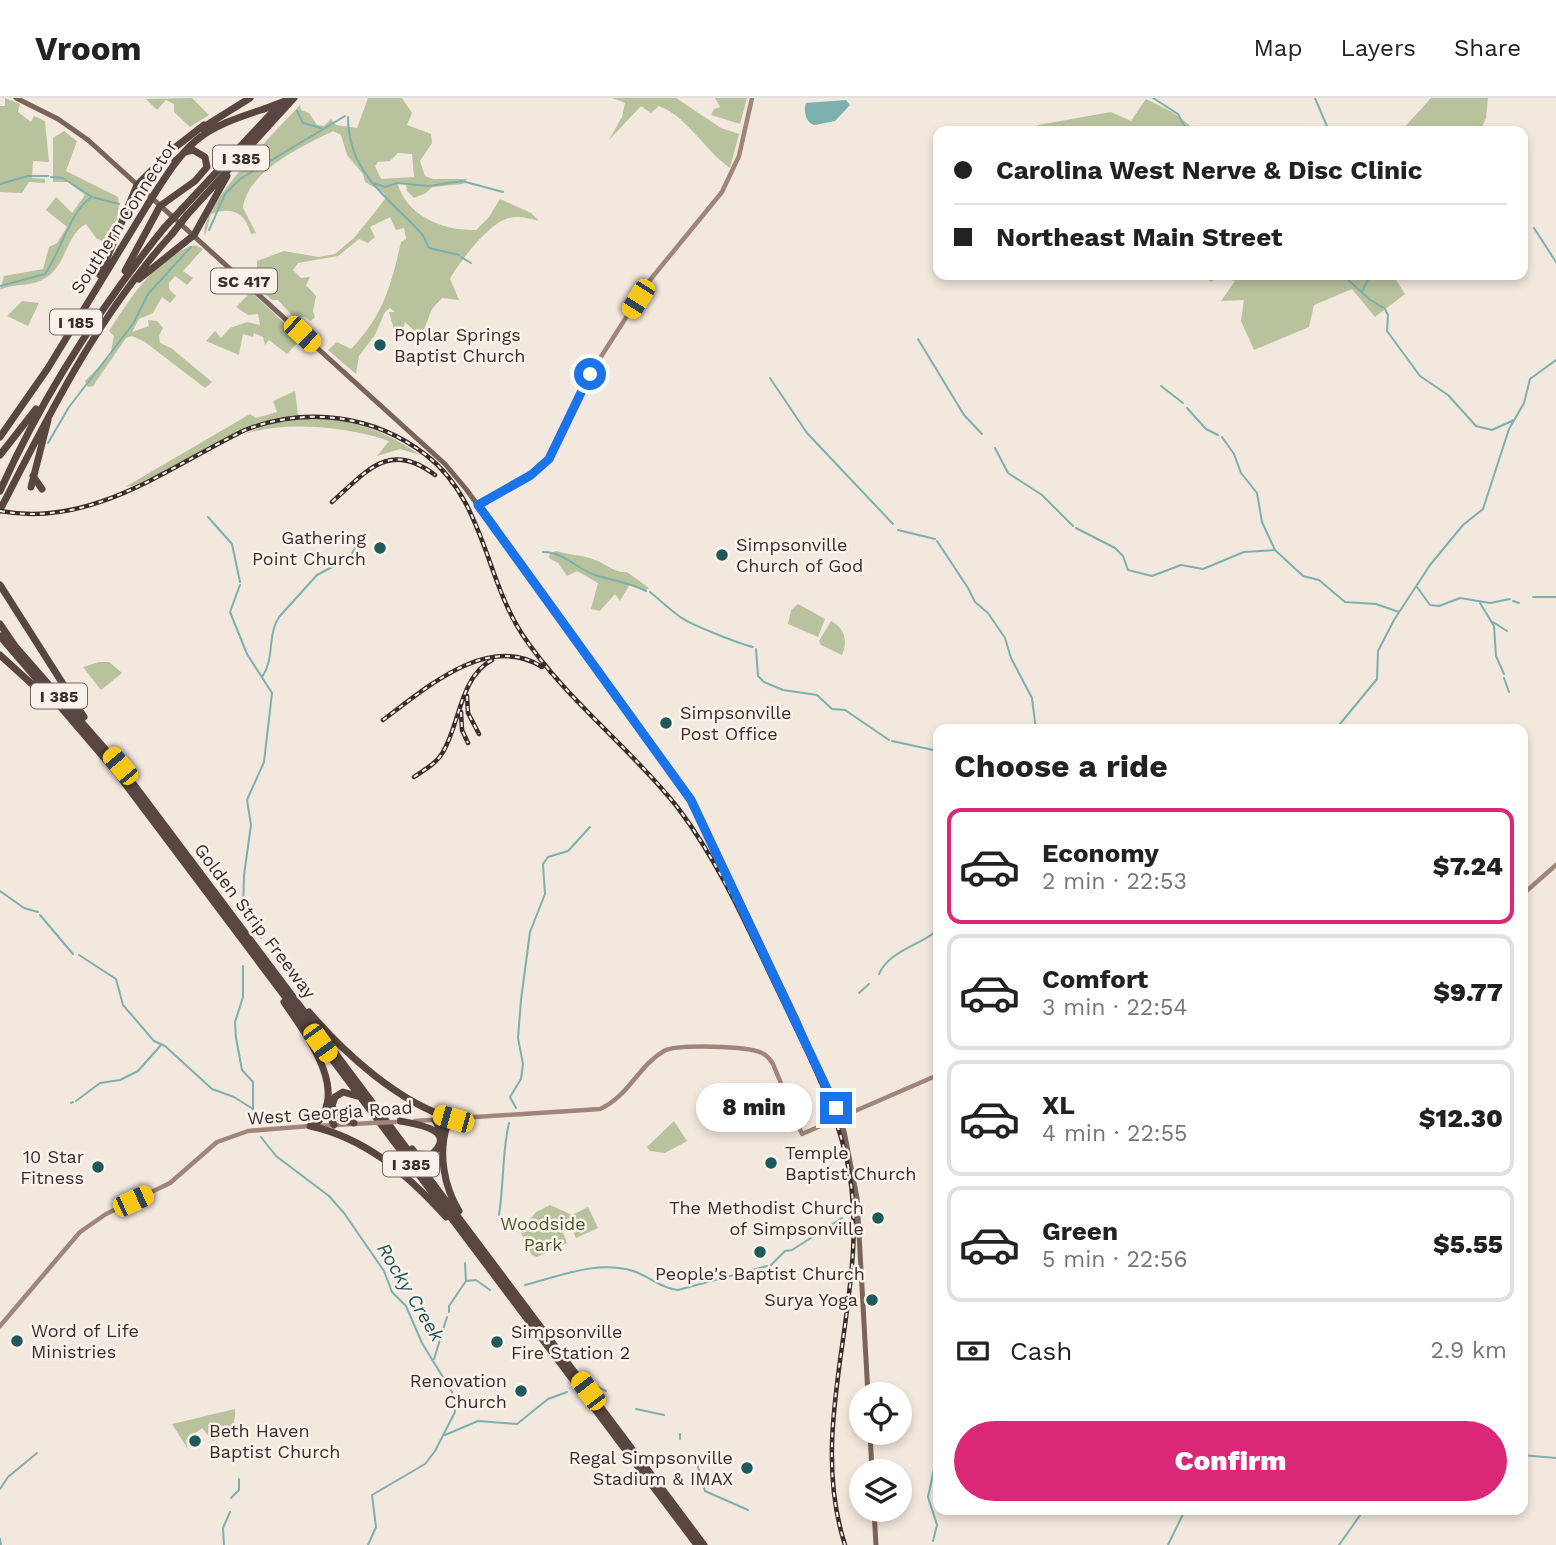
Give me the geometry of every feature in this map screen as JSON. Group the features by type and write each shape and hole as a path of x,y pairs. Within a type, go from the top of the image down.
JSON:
{"highway":[{"name":"Southern Connector","path":"0,430 178,150 205,125 250,98"},
{"name":"I 385","path":"0,510 54,402 92,340 172,234 184,212 285,98"},
{"name":"Southern Connector","path":"153,192 175,161 205,132 294,98"},
{"name":"I 385","path":"0,491 53,386 119,284 164,229 230,169 294,98"},
{"path":"100,275 138,185 173,149 205,125"},
{"path":"119,284 160,206 195,181 207,167 205,156 193,150 185,152 175,161"},
{"path":"134,283 194,235 230,169"},
{"name":"Southern Connector","path":"0,437 48,368 146,203"},
{"path":"0,454 53,386"},
{"path":"31,487 54,402"},
{"path":"33,475 34,481 42,489"},
{"path":"0,585 67,692 120,766"},
{"name":"Golden Strip Freeway","path":"0,625 15,646 120,766 395,1133 697,1545"},
{"name":"Golden Strip Freeway","path":"0,636 81,730 704,1545"},
{"path":"1,656 81,730"},
{"path":"260,962 321,1058 326,1076 326,1098 322,1117 312,1126"},
{"path":"272,970 347,1054 432,1113 453,1119"},
{"path":"354,1123 334,1115 332,1106 335,1097 349,1091 365,1104"},
{"path":"326,1098 334,1125"},
{"path":"462,1118 447,1126 444,1138 447,1187 477,1247"},
{"path":"435,1120 444,1138"},
{"path":"395,1133 416,1154 425,1156 437,1150 440,1139 437,1132 428,1126 398,1121"},
{"path":"312,1126 346,1136 409,1178 477,1247"}],"main road":[{"name":"SC 417","path":"16,98 78,132 437,457 478,505"},
{"path":"752,98 741,148 727,183 664,259 587,380 555,450 531,475 478,505 691,800 797,1019 839,1116 857,1189 867,1382"},
{"path":"1528,890 1556,865"},
{"name":"West Georgia Road","path":"0,1326 80,1232 106,1214 170,1183 217,1142 248,1131 596,1110 615,1100 668,1049 755,1050 772,1063 802,1134 839,1116"},
{"path":"839,1116 933,1077"},
{"path":"875,1522 876,1545"}],"green space":[{"path":"5,98 20,104 18,112 31,122 34,116 45,121 49,162 33,161 32,178 45,179 45,183 29,182 22,193 0,192 0,106 5,106"},
{"path":"192,98 209,115 190,127 174,112 174,104 166,100 157,110 146,99"},
{"path":"368,98 402,98 412,113 407,125 431,134 432,143 420,161 425,176 433,179 467,179 463,184 432,187 414,198 407,191 406,184 397,182 408,204 428,219 451,228 476,230 489,217 500,199 531,213 539,221 523,217 510,218 483,236 450,279 459,300 442,298 432,309 421,337 405,322 403,328 395,333 389,312 395,312 390,308 385,312 375,335 359,356 356,374 328,350 337,342 351,349 371,325 384,300 401,242 406,239 404,228 396,230 390,217 370,227 375,237 368,243 359,239 338,256 298,263 293,270 301,278 310,277 306,285 316,296 313,311 315,317 311,321 304,316 297,321 278,300 272,300 247,278 257,268 257,261 284,251 319,257 335,254 354,238 386,198 384,193 365,182 363,174 347,155 341,135 333,131 307,144 278,161 255,182 243,208 256,233 251,234 242,216 226,211 211,214 205,236 206,223 214,207 226,188 300,105 301,110 309,113 317,125 324,126 331,119 336,125 357,128","holes":["398,153 412,154 414,177 381,179 375,166 378,162 390,161"]},
{"path":"612,98 676,98 721,128 739,134 730,168 679,118 659,106 651,113 641,106 609,140 622,117 625,103"},
{"path":"715,98 747,98 740,124 711,115 714,109 720,107"},
{"path":"1431,98 1488,98 1482,126 1406,126"},
{"path":"1146,99 1174,113 1191,126 1038,126 1111,112 1131,121"},
{"path":"64,131 77,141 66,171 118,197 119,209 114,226 105,243 96,238 86,224 75,234 58,265 47,277 36,283 0,290 4,276 43,269 49,247 57,243 67,227 46,210 56,197 72,213 85,195 68,182 53,182 53,138"},
{"path":"195,245 203,249 183,271 193,278 187,285 175,276 169,283 169,289 176,296 170,303 162,297 153,313 139,319 132,332 149,326 148,320 157,321 163,328 159,336 160,343 171,348 212,382 205,388 145,342 132,336 126,338 93,386 88,387 85,381 110,356 114,336 109,331 135,293 168,258"},
{"path":"1232,280 1396,280 1405,294 1375,317 1352,289 1314,305 1309,327 1254,350 1241,321 1244,300 1221,301 1235,281"},
{"path":"251,292 301,339 287,354 269,340 265,345 263,337 254,333 253,337 243,334 239,355 206,341 215,331 221,338 230,328 247,322 260,325 258,314 248,315 236,307"},
{"path":"22,301 39,303 28,326 7,316"},
{"path":"295,391 298,415 247,428 136,485 125,487 250,414 256,418 277,412 273,401"},
{"path":"315,418 344,421 370,429 396,440 420,455 400,449 377,456 389,441 335,429 276,428 242,435 271,423"},
{"path":"556,551 590,558 614,570 627,572 649,588 645,591 630,584 620,601 615,594 600,611 591,609 598,583 577,571 567,576 558,563 549,558 550,553"},
{"path":"798,604 825,619 818,637 788,624 791,610"},
{"path":"831,621 844,635 842,655 821,645 819,641"},
{"path":"109,662 122,673 101,690 83,667"},
{"path":"674,1121 687,1141 665,1153 650,1151 647,1147"},
{"name":"Woodside Park","path":"550,1205 572,1215 588,1207 598,1228 576,1238 568,1220 559,1223 567,1243 537,1257 532,1255 520,1231 536,1212"},
{"path":"235,1409 234,1420 226,1432 213,1441 202,1428 186,1440 188,1449 172,1424"}],"water":[{"path":"846,100 850,105 835,121 815,125 807,119 806,103"}],"waterway":[{"path":"1153,98 1178,114 1184,126"},
{"path":"1315,98 1327,126"},
{"path":"297,111 303,123 321,128"},
{"path":"209,230 225,194 240,179 345,116"},
{"path":"348,117 355,154 372,182 424,236 429,248 459,255"},
{"path":"0,184 28,176 48,176"},
{"path":"51,177 63,178 92,197 119,204"},
{"path":"374,183 385,187 397,183 429,186 462,181 503,192"},
{"path":"0,286 45,274 78,211 92,197"},
{"path":"1534,228 1556,262"},
{"path":"48,443 69,407 133,324 148,294 191,247"},
{"path":"461,257 471,263"},
{"path":"1348,280 1369,299 1385,309 1388,315 1387,331 1420,376 1448,395 1476,426 1492,430 1514,420"},
{"path":"1362,292 1368,280"},
{"path":"918,339 964,415 982,434"},
{"path":"1340,724 1377,679 1378,651 1394,620 1430,565 1463,525 1483,509 1509,429 1524,403 1530,379 1556,360"},
{"path":"770,378 807,433 893,524"},
{"path":"1161,386 1183,403"},
{"path":"1187,408 1206,429 1218,435"},
{"path":"1222,437 1234,454 1241,473 1257,493 1262,522 1275,550 1303,576 1319,580 1345,602 1376,604 1399,612"},
{"path":"995,448 1008,473 1042,495 1073,526"},
{"name":"Rocky Creek","path":"208,517 232,544 240,582"},
{"path":"1076,528 1115,548 1123,556 1128,570 1152,576 1181,565 1203,569 1244,552 1274,550"},
{"path":"898,530 935,539"},
{"path":"262,677 279,617 317,575 349,558 361,539"},
{"path":"937,541 975,602 988,613 1005,638 1011,658 1032,698 1035,724"},
{"path":"543,552 558,555 591,573 646,591"},
{"name":"Rocky Creek","path":"240,585 230,612 247,654 272,693 264,762 247,800 251,825 244,875 243,912 261,938"},
{"path":"1417,587 1430,605 1439,606 1460,598 1490,603 1510,599"},
{"path":"650,592 684,620 753,647"},
{"path":"1533,597 1556,597"},
{"path":"1513,601 1519,603"},
{"path":"1480,603 1494,626 1496,656 1504,674"},
{"path":"1493,622 1507,631"},
{"path":"756,649 758,676 764,682 783,690 817,695 832,709 845,710 889,740"},
{"path":"1504,678 1509,692"},
{"path":"892,741 933,750"},
{"path":"516,1108 510,1097 521,1079 523,1064 518,1038 521,1000 530,932 545,894 543,864 548,857 568,851 590,827"},
{"path":"0,891 24,908 38,912"},
{"path":"40,915 73,954"},
{"path":"879,974 897,954 933,934"},
{"path":"79,955 116,979 123,1005 154,1041 165,1046 212,1089 234,1097 253,1109"},
{"name":"Rocky Creek","path":"243,966 243,997 235,1022 236,1038 242,1070 253,1082 253,1109 257,1122"},
{"path":"859,993 869,984"},
{"path":"76,1101 100,1083 120,1080 138,1071 161,1045"},
{"path":"499,1215 509,1123"},
{"name":"Rocky Creek","path":"261,1137 276,1156 329,1196 344,1213 384,1271 392,1292 406,1306 422,1343 452,1392 455,1412 435,1451 425,1464 372,1495 376,1527 368,1545"},
{"path":"771,1265 785,1251 792,1250 842,1218"},
{"path":"449,1312 449,1306 466,1281 465,1263"},
{"path":"525,1285 606,1267 633,1271 678,1290 767,1266"},
{"path":"466,1281 476,1280 490,1290"},
{"path":"434,1359 447,1317"},
{"path":"596,1386 606,1391"},
{"path":"445,1435 478,1421 517,1424 548,1399 567,1392"},
{"path":"636,1409 664,1415"},
{"path":"680,1434 680,1439"},
{"path":"0,1489 8,1477 37,1453"},
{"path":"1528,1456 1556,1458"},
{"path":"697,1464 705,1491 748,1510"},
{"path":"933,1474 928,1497 933,1513"},
{"path":"231,1498 239,1490 239,1479"},
{"path":"224,1545 223,1528 230,1512"},
{"path":"933,1541 937,1525 934,1515"},
{"path":"1168,1545 1183,1515"},
{"path":"1339,1545 1360,1515"},
{"path":"0,1539 1,1545"}],"railway":[{"path":"0,511 34,514 66,511 97,503 157,477 245,430 292,418 316,417 362,423 406,441 445,473 472,516 510,612 522,634 558,680 678,808 708,852 734,899 825,1091 845,1152 853,1201 853,1250 835,1398 832,1447 834,1496 845,1545"},
{"path":"332,502 368,471 391,460 404,460 419,465 435,475"},
{"path":"383,720 438,680 479,660 500,656 521,658 542,667"},
{"path":"414,777 440,756 449,740 473,677 492,660"},
{"path":"467,696 468,713 479,734"},
{"path":"461,712 462,730 468,743"}],"place":[{"name":"Poplar Springs Baptist Church","path":"380,345"},
{"name":"Gathering Point Church","path":"380,548"},
{"name":"Simpsonville Church of God","path":"722,555"},
{"name":"Simpsonville Post Office","path":"666,723"},
{"name":"Temple Baptist Church","path":"771,1163"},
{"name":"10 Star Fitness","path":"98,1167"},
{"name":"The Methodist Church of Simpsonville","path":"878,1218"},
{"name":"People's Baptist Church","path":"760,1252"},
{"name":"Surya Yoga","path":"872,1300"},
{"name":"Word of Life Ministries","path":"17,1341"},
{"name":"Simpsonville Fire Station 2","path":"497,1342"},
{"name":"Renovation Church","path":"521,1391"},
{"name":"Beth Haven Baptist Church","path":"195,1441"},
{"name":"Regal Simpsonville Stadium & IMAX","path":"747,1468"}],"route":[{"path":"590,374 549,459 531,475 478,505 691,800 797,1019 836,1108"}]}
